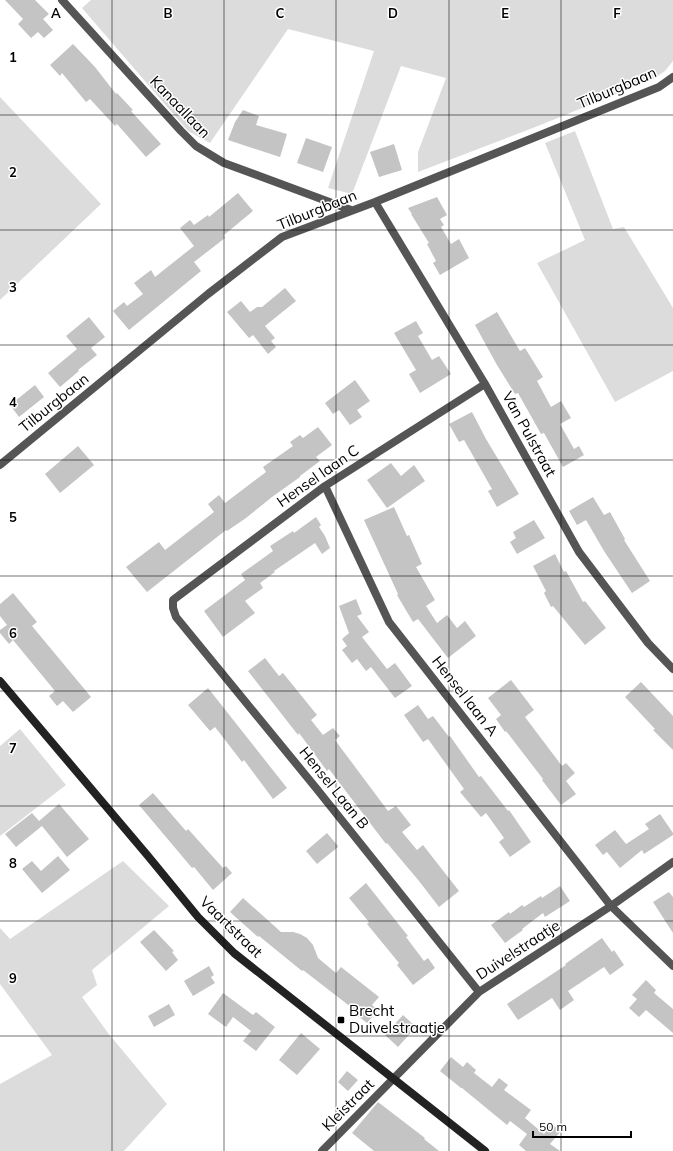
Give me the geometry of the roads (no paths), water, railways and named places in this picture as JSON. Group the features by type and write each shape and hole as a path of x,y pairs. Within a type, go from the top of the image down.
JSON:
{"main road":[{"name":"Vaartstraat","path":"0,681 148,856 198,918 234,953 485,1151"}],"street":[{"name":"Kanaallaan","path":"62,0 196,146 224,163 352,210"},
{"name":"Tilburgbaan","path":"0,465 208,294 282,237 375,202 660,87 673,77"},
{"name":"Van Pulstraat","path":"375,202 485,384 579,552 648,642 673,669"},
{"name":"Hensel laan C","path":"173,600 325,486 485,384"},
{"name":"Hensel laan A","path":"325,486 389,622 610,906 673,966"},
{"name":"Hensel Laan B","path":"173,600 173,608 176,617 316,788 479,992"},
{"name":"Duivelstraatje","path":"393,1078 479,992 610,906 673,862"},
{"name":"Kleistraat","path":"322,1151 393,1078"}],"place":[{"name":"Brecht Duivelstraatje","path":"341,1020"}]}
